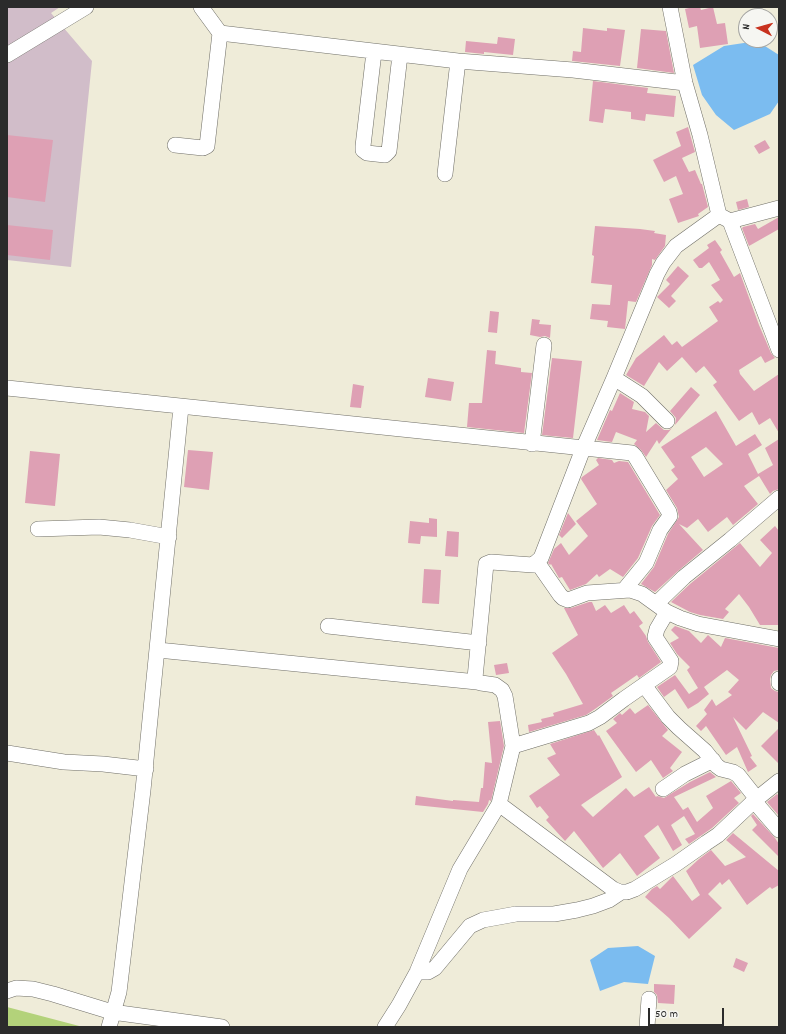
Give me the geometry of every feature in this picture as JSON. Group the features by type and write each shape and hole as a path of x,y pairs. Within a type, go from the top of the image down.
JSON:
{"street":[{"path":"7,55 86,7"},
{"path":"175,145 203,148 207,146 220,32 201,7"},
{"path":"670,7 685,83 724,218 778,347"},
{"path":"220,32 400,55 573,70 685,83"},
{"path":"374,52 363,146 363,150 367,153 385,155 389,151 400,55"},
{"path":"446,174 458,61"},
{"path":"477,682 475,675 486,564 491,562 533,565 541,558 583,449 663,263 676,246 724,218 779,208"},
{"path":"532,444 544,345"},
{"path":"614,378 642,396 667,421"},
{"path":"7,388 632,454 635,456 670,514 660,530 646,563 624,590"},
{"path":"110,1020 118,992 146,769 181,407"},
{"path":"513,746 589,723 600,717 667,669 671,662 656,638 661,608 684,577 779,498"},
{"path":"38,530 99,528 130,530 169,537"},
{"path":"537,562 560,595 568,600 587,593 624,590 635,591 661,608 680,618 698,624 779,639"},
{"path":"328,626 479,643"},
{"path":"158,650 477,682 481,684 495,685 502,690 505,696 513,746 499,804 460,869 417,972 385,1027"},
{"path":"644,685 668,717 701,747 721,768 735,773 779,830"},
{"path":"7,753 64,762 103,764 146,769"},
{"path":"663,789 685,774 713,760"},
{"path":"499,804 613,889 621,892 627,892 635,889 676,864 718,835 755,800 779,781"},
{"path":"417,972 428,972 435,968 470,926 483,920 516,914 554,914 577,910 609,900 621,892"},
{"path":"10,986 33,989 53,994 110,1020 222,1027"},
{"path":"647,1027 649,999"}],"shaded area":[{"path":"7,7 60,7 51,13 92,61 71,267 7,260"}],"green space":[{"path":"7,1007 83,1027 7,1027"}],"water":[{"path":"738,44 738,48 768,48 779,55 779,101 770,114 734,130 716,115 702,95 693,65 724,46"},
{"path":"638,946 655,956 648,984 624,982 600,991 590,960 608,948"}],"building":[{"path":"700,7 701,10 713,7 717,24 725,23 728,44 700,48 697,26 689,28 685,9"},
{"path":"583,28 607,31 607,28 625,30 620,66 572,61 573,51 581,52"},
{"path":"641,29 666,31 674,73 637,68"},
{"path":"498,37 515,39 513,55 465,52 466,41 497,44"},
{"path":"593,81 648,88 647,93 676,96 674,117 646,114 645,121 631,119 631,112 605,109 603,123 589,121"},
{"path":"688,127 695,152 682,158 689,172 695,170 702,184 708,207 698,214 699,216 678,223 669,199 683,194 676,176 664,182 653,160 681,146 676,132"},
{"path":"7,135 53,140 45,202 7,197"},
{"path":"765,140 770,148 759,154 754,146"},
{"path":"747,199 749,207 738,210 736,202"},
{"path":"779,217 779,229 749,246 742,228 743,227 755,224 758,229"},
{"path":"7,225 53,230 50,260 7,255"},
{"path":"595,226 640,229 655,231 654,233 666,235 665,246 655,260 652,259 652,265 636,302 628,301 625,329 607,327 608,321 590,319 592,304 610,305 612,285 591,283"},
{"path":"715,240 722,250 720,252 734,277 740,273 759,325 771,353 775,358 765,363 761,356 739,370 740,374 754,391 779,374 779,433 770,418 759,425 752,412 739,421 713,385 717,382 704,366 696,373 682,357 667,371 659,362 644,386 626,375 636,358 664,335 672,345 677,341 682,347 718,321 709,307 718,301 720,303 723,300 711,285 720,280 709,262 702,268 699,268 693,260 709,248 707,245"},
{"path":"678,266 689,276 671,296 676,301 669,308 657,297 670,284 666,280"},
{"path":"490,311 499,312 497,333 488,332"},
{"path":"532,319 540,320 539,324 551,325 550,338 545,336 540,337 530,335"},
{"path":"487,350 496,351 495,364 521,368 521,372 532,373 524,433 467,427 469,403 482,403"},
{"path":"552,358 582,361 573,438 542,435"},
{"path":"428,378 454,382 451,401 425,397"},
{"path":"353,384 364,386 361,408 350,407"},
{"path":"691,387 700,395 675,425 676,418 670,411"},
{"path":"620,393 634,402 632,409 645,412 649,416 646,432 656,423 664,430 669,430 672,428 659,444 657,440 646,457 634,444 637,440 616,432 612,442 597,440 610,410 612,411"},
{"path":"716,411 736,446 755,434 762,445 748,454 758,474 773,465 765,448 779,439 779,489 770,494 759,476 744,486 758,504 733,525 727,517 708,532 698,519 687,528 679,524 703,550 655,592 641,584 654,567 668,534 679,517 677,508 666,490 678,479 671,470 675,467 661,447","holes":["706,447 723,464 704,477 691,457"]},
{"path":"188,450 213,452 209,490 184,487"},
{"path":"30,451 60,454 55,506 25,503"},
{"path":"598,458 612,460 614,463 619,461 628,462 660,515 652,526 638,558 623,577 610,569 599,577 597,574 586,584 570,590 562,577 559,578 551,564 550,565 548,563 554,549 561,543 569,555 588,536 576,521 597,504 581,479 599,465 596,460"},
{"path":"568,513 576,524 562,538 559,535"},
{"path":"429,518 437,519 437,537 421,536 420,544 408,543 410,521 429,523"},
{"path":"775,526 779,531 779,625 760,625 739,594 725,609 729,612 723,619 690,612 671,602 690,584 740,543 760,567 772,553 760,540"},
{"path":"447,531 459,532 458,557 445,556"},
{"path":"424,569 441,570 439,604 422,603"},
{"path":"592,602 596,611 605,605 611,613 624,605 630,614 634,611 643,623 639,626 661,662 639,678 637,675 611,693 613,696 586,715 529,732 528,725 542,722 541,719 554,716 553,713 583,704 552,653 578,635 564,608 571,608"},
{"path":"675,626 689,631 701,643 708,635 721,647 725,638 779,648 779,670 774,671 770,679 771,688 779,692 779,723 763,712 746,730 733,717 752,756 750,757 757,766 748,772 737,747 726,755 706,726 701,731 696,726 707,714 704,710 712,699 716,706 732,695 728,692 739,680 727,670 704,687 709,694 688,709 675,689 664,697 657,687 675,675 689,694 698,688 687,670 690,667 677,654 670,643 679,638 671,630"},
{"path":"507,663 509,673 496,675 494,665"},
{"path":"648,705 668,730 662,736 682,752 670,768 673,771 663,778 651,760 636,772 606,731 617,723 613,719 620,713 622,715 630,708 635,714"},
{"path":"500,721 504,746 491,801 489,800 483,812 415,805 416,796 453,801 479,802 481,788 483,788 485,762 492,763 488,722"},
{"path":"779,728 779,764 761,746"},
{"path":"594,730 598,736 599,735 622,777 581,805 593,817 626,788 634,797 649,787 656,797 664,798 710,772 716,777 674,797 683,810 688,807 697,822 713,808 706,796 731,781 741,793 734,798 739,803 712,828 689,844 685,839 695,834 684,816 671,825 682,845 673,851 658,825 644,836 660,858 637,876 620,853 603,868 574,831 565,841 546,820 549,817 540,806 537,808 529,796 560,775 547,758 556,754 550,744"},
{"path":"777,794 779,796 779,816 767,802"},
{"path":"753,814 779,844 779,857 752,830 757,825 751,816"},
{"path":"733,833 779,871 779,885 772,889 770,887 747,905 729,879 722,885 720,882 708,894 722,908 689,939 669,918 645,897 657,886 660,889 673,876 692,901 700,895 686,871 699,859 711,850 725,866 746,857 726,840"},
{"path":"736,958 748,963 744,972 733,967"},
{"path":"654,984 675,985 674,1004 658,1003 657,995 654,992"}]}
